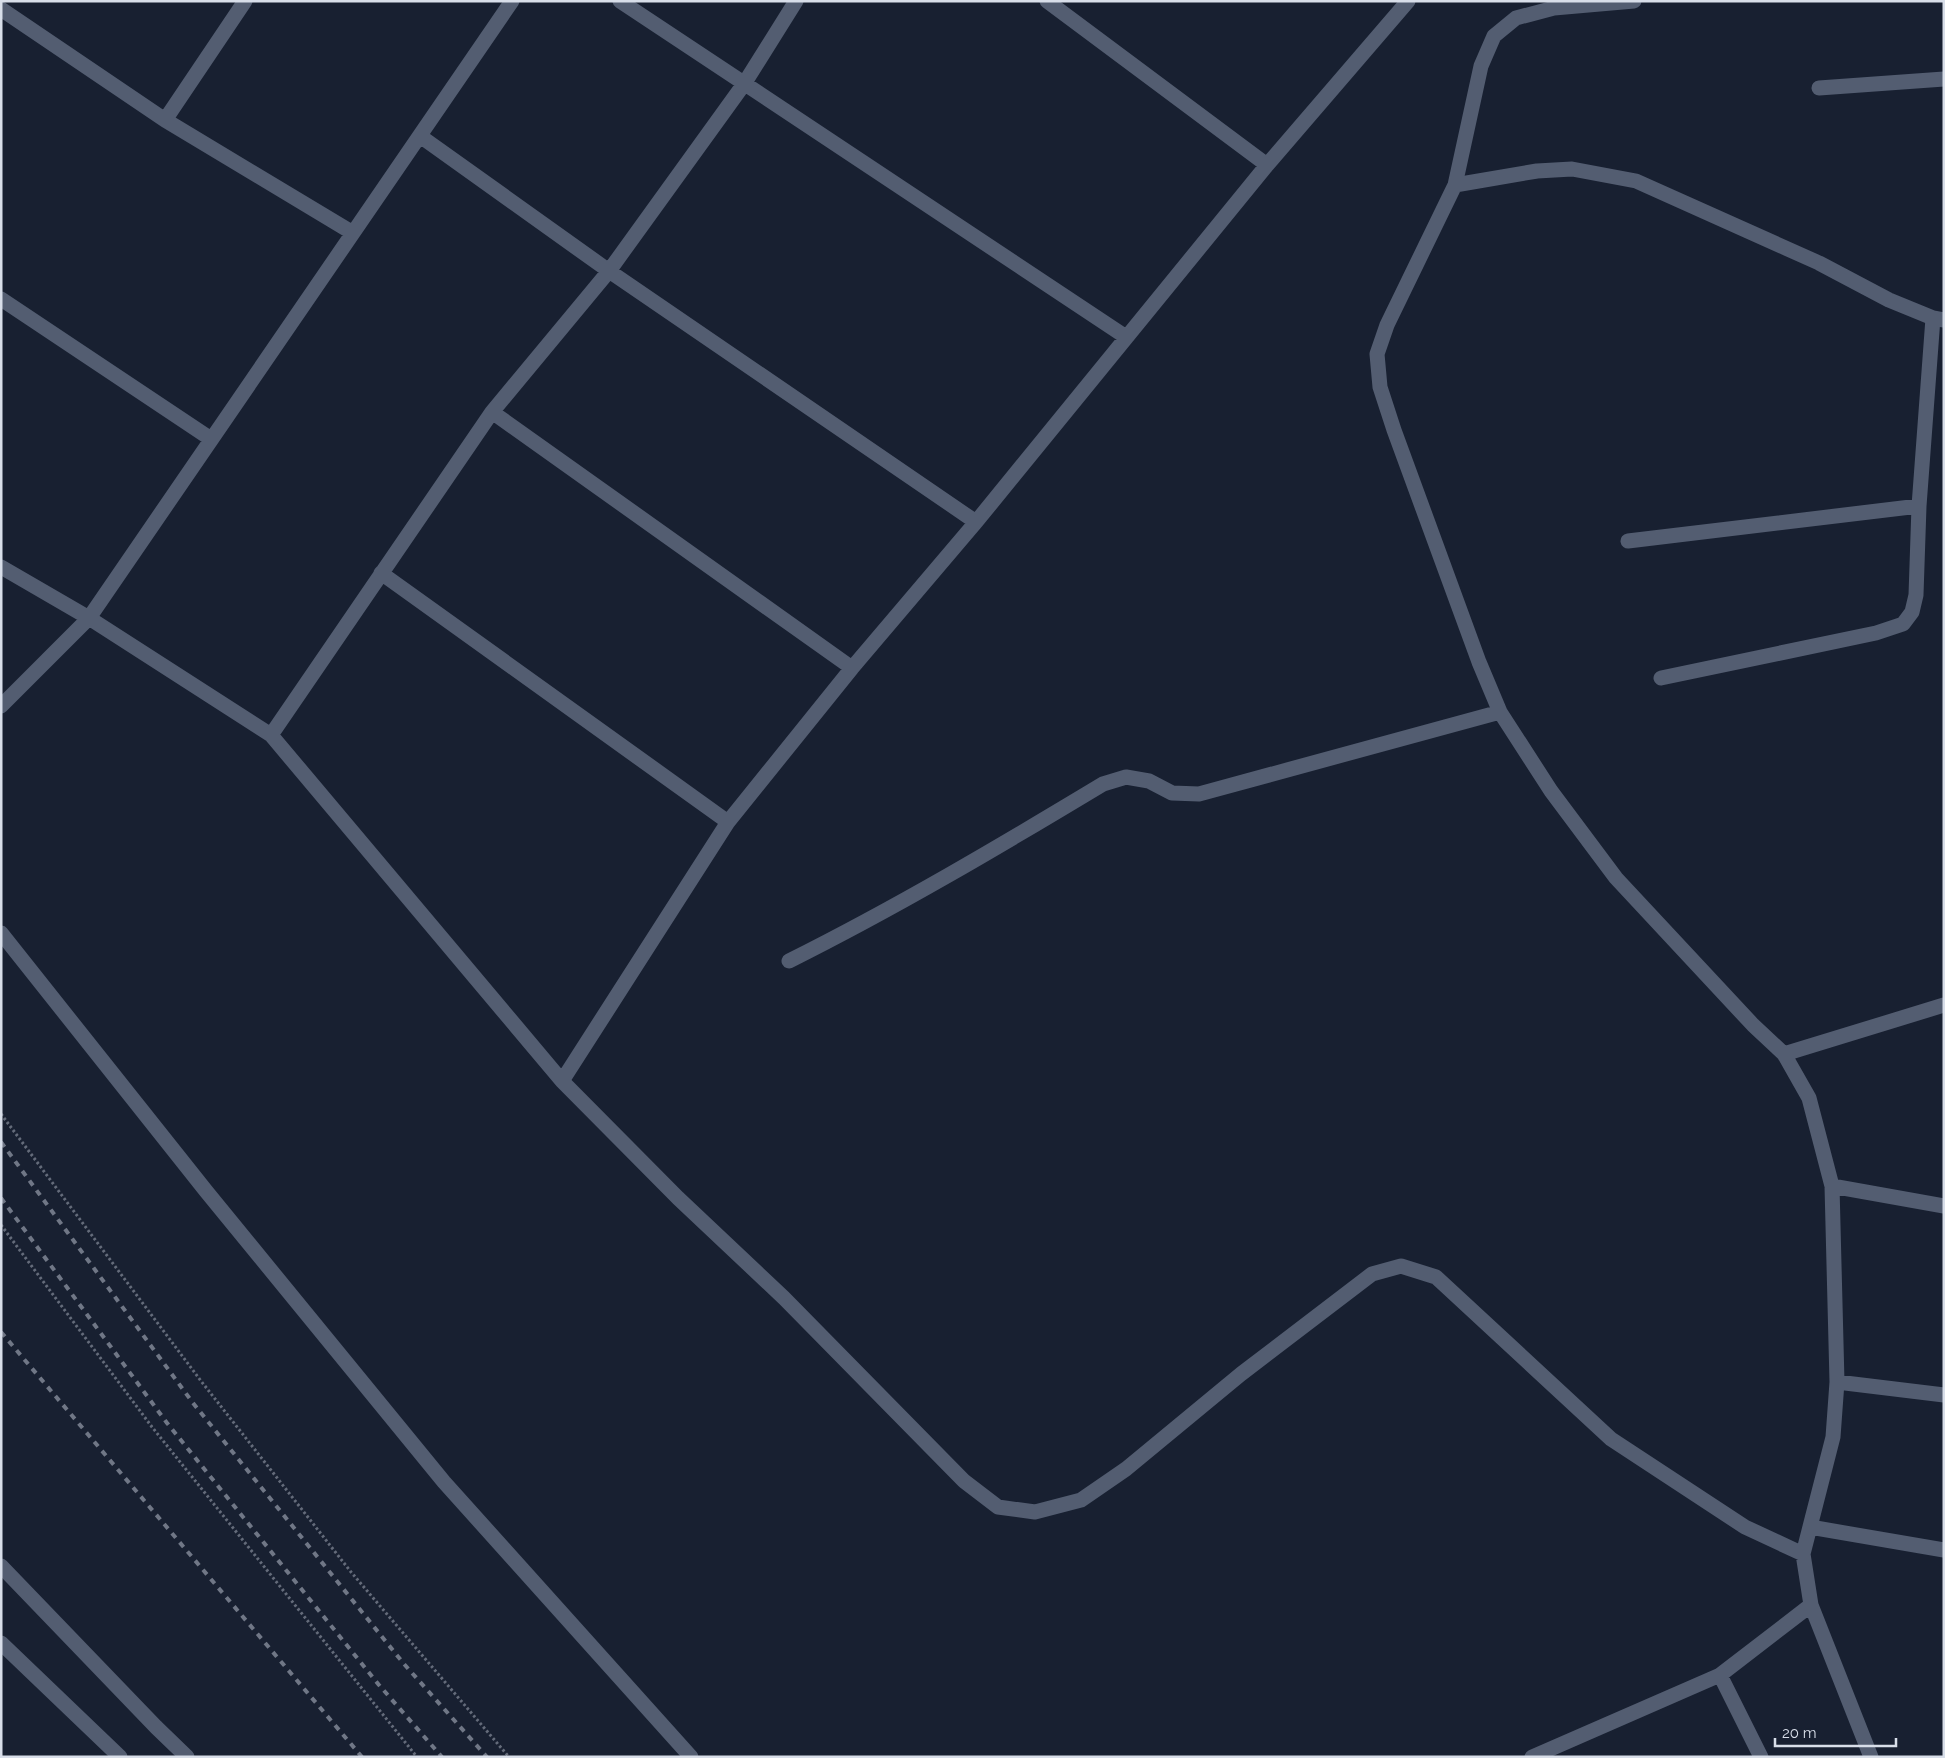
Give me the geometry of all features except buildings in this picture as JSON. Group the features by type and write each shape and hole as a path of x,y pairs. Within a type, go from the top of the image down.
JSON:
{"street":[{"path":"165,120 245,1"},
{"path":"1,706 89,618 512,1"},
{"path":"620,1 1126,336"},
{"path":"271,735 492,412 609,271 744,84 796,1"},
{"path":"1047,1 1268,165"},
{"path":"562,1081 728,822 852,668 976,522 1126,336 1408,1"},
{"path":"1634,1 1554,8 1516,18 1494,36 1481,66 1455,185 1387,325 1377,354 1380,387 1479,662 1500,712 1550,791 1616,878 1753,1025 1784,1054 1809,1098 1832,1186 1837,1382 1832,1438 1803,1554 1811,1605 1872,1757"},
{"path":"1,9 165,120 353,233"},
{"path":"1819,88 1944,78"},
{"path":"420,136 609,271 976,522"},
{"path":"1455,185 1538,171 1572,169 1636,181 1819,263 1889,300 1938,319 1919,506 1916,595 1912,612 1903,624 1876,633 1662,678"},
{"path":"1,299 212,439"},
{"path":"492,412 852,668"},
{"path":"1628,541 1919,506"},
{"path":"1,567 89,618 271,735 562,1081 678,1198 784,1298 964,1481 998,1507 1035,1512 1081,1500 1126,1469 1241,1374 1372,1274 1401,1266 1436,1277 1611,1439 1745,1527 1803,1554"},
{"path":"381,573 728,822"},
{"path":"789,961 858,927 966,866 1103,784 1126,777 1149,781 1172,793 1199,794 1500,712"},
{"path":"1,933 206,1191 444,1482 691,1757"},
{"path":"1784,1054 1944,1005"},
{"path":"1832,1186 1944,1206"},
{"path":"1837,1382 1944,1395"},
{"path":"1810,1527 1944,1550"},
{"path":"1,1566 187,1757"},
{"path":"1532,1757 1720,1675 1811,1605"},
{"path":"1,1643 120,1757"},
{"path":"1720,1675 1761,1757"}],"path":[{"path":"1,1114 201,1381 333,1549 509,1757"},
{"path":"1,1225 152,1428 417,1757"}],"railway":[{"path":"1,1142 193,1403 404,1664 487,1757"},
{"path":"1,1198 167,1423 379,1685 442,1757"},
{"path":"1,1332 362,1757"}]}
